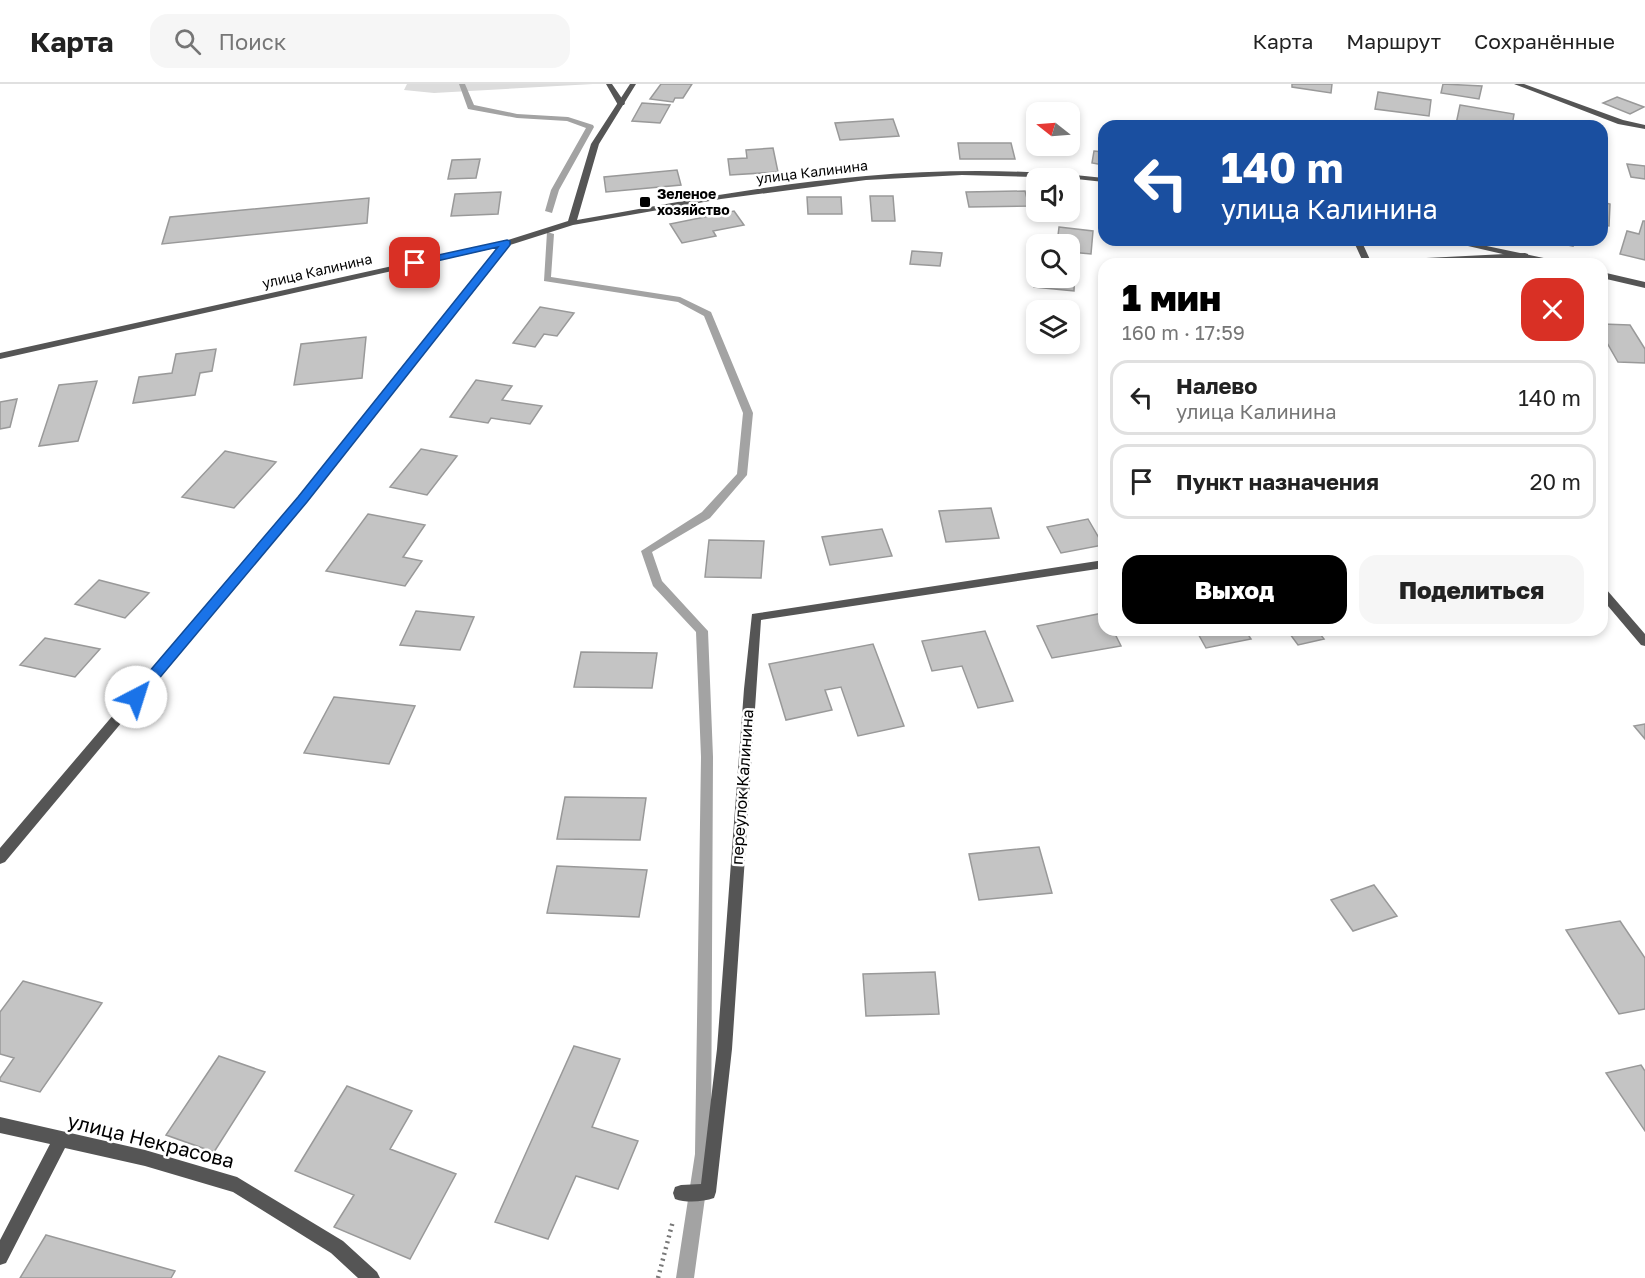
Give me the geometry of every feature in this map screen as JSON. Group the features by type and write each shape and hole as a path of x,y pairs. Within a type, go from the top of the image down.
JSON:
{"street":[{"path":"609,84 621,103"},
{"path":"572,223 595,144 633,84"},
{"path":"1517,84 1621,122 1645,127"},
{"name":"улица Калинина","path":"0,356 507,243 572,223 722,197 866,178 962,173 1067,176 1098,179"},
{"path":"0,858 302,500 507,243"},
{"path":"1476,246 1533,258"},
{"path":"1486,258 1525,256"},
{"path":"1608,276 1645,285"},
{"name":"переулок Калинина","path":"681,1193 708,1192 729,992 744,743 756,617 1098,565"},
{"path":"1608,599 1645,642"},
{"name":"улица Некрасова","path":"0,1125 145,1158 237,1185 338,1247 371,1278"},
{"path":"0,1257 61,1140"}],"path":[{"path":"658,1278 681,1193"}],"shaded area":[{"path":"407,84 593,84 434,93 404,90"}],"building":[{"path":"661,84 692,84 683,98 675,98 673,102 650,99"},
{"path":"1292,84 1332,84 1331,93 1292,87"},
{"path":"1443,84 1482,86 1479,99 1441,93"},
{"path":"1378,92 1431,100 1429,116 1375,109"},
{"path":"1617,97 1644,107 1630,114 1603,103"},
{"path":"642,103 670,105 660,123 632,121"},
{"path":"1460,105 1514,114 1513,120 1457,120"},
{"path":"893,119 899,136 840,140 835,123"},
{"path":"958,143 1011,143 1015,159 960,159"},
{"path":"773,148 778,172 730,175 728,159 747,158 746,150"},
{"path":"1094,151 1098,151 1098,164 1092,163"},
{"path":"480,159 476,178 448,179 452,160"},
{"path":"1627,164 1645,166 1645,179 1631,177"},
{"path":"677,170 681,185 606,192 604,177"},
{"path":"1025,191 1026,206 969,207 966,192"},
{"path":"501,192 498,214 451,216 455,194"},
{"path":"870,196 893,196 895,221 872,221"},
{"path":"807,197 841,197 842,214 808,214"},
{"path":"369,198 367,223 162,244 170,217"},
{"path":"1608,204 1610,204 1608,226"},
{"path":"734,211 744,225 713,231 716,236 682,243 670,224"},
{"path":"1643,221 1645,221 1645,260 1620,254 1627,231 1639,234"},
{"path":"1059,227 1093,231 1091,254 1080,253 1080,234 1058,234"},
{"path":"912,251 942,253 940,266 910,264"},
{"path":"1044,288 1074,288 1074,291"},
{"path":"540,307 574,313 557,336 544,334 535,347 513,343"},
{"path":"1608,324 1630,325 1645,349 1645,363 1618,362 1608,344"},
{"path":"366,337 362,378 294,385 301,344"},
{"path":"216,349 212,371 200,373 195,395 133,403 139,377 172,373 176,354"},
{"path":"476,380 512,386 502,400 542,406 530,424 491,418 488,423 450,417"},
{"path":"97,381 78,441 39,446 59,385"},
{"path":"17,399 10,427 0,429 0,402"},
{"path":"421,449 457,456 427,495 390,487"},
{"path":"225,451 276,462 234,508 182,497"},
{"path":"991,508 999,538 946,542 939,511"},
{"path":"368,514 425,525 403,557 422,561 405,586 326,571"},
{"path":"1088,519 1098,536 1098,546 1061,553 1047,527"},
{"path":"882,529 892,556 830,565 822,537"},
{"path":"709,540 764,541 761,578 705,577"},
{"path":"99,580 149,593 125,618 75,604"},
{"path":"416,611 474,617 460,650 400,645"},
{"path":"1098,614 1098,636 1116,636 1121,646 1052,658 1037,626"},
{"path":"985,631 1013,701 978,708 962,666 932,671 922,641"},
{"path":"1199,636 1249,636 1251,639 1206,648"},
{"path":"1291,636 1322,636 1324,639 1298,645"},
{"path":"45,638 100,649 75,677 20,665"},
{"path":"873,644 904,726 858,736 841,687 825,690 832,710 786,720 769,664"},
{"path":"581,652 657,653 652,688 574,687"},
{"path":"334,697 415,706 389,764 304,753"},
{"path":"1645,724 1645,739 1634,726"},
{"path":"565,797 646,798 640,840 557,839"},
{"path":"1039,847 1052,893 979,900 969,854"},
{"path":"557,866 647,870 639,917 547,913"},
{"path":"1374,885 1397,916 1353,931 1331,900"},
{"path":"1620,921 1645,958 1645,1009 1619,1014 1566,930"},
{"path":"935,972 939,1014 866,1016 863,974"},
{"path":"23,981 102,1003 40,1092 0,1081 14,1058 0,1054 0,1012"},
{"path":"574,1046 620,1059 592,1127 638,1141 618,1189 576,1176 548,1239 495,1222"},
{"path":"219,1056 265,1072 214,1152 166,1135"},
{"path":"1641,1065 1645,1071 1645,1131 1606,1073"},
{"path":"347,1086 412,1111 390,1149 456,1174 410,1259 334,1227 354,1195 295,1171"},
{"path":"46,1235 175,1271 171,1278 20,1278"}],"waterway":[{"path":"462,84 471,107 517,116 568,119 590,127 555,190 549,211"},
{"path":"550,234 547,279 680,300 708,314 748,413 742,475 706,515 646,551 657,583 702,631 707,757 703,1154 685,1278"}],"place":[{"name":"Зеленое хозяйство","path":"645,202"}],"route":[{"path":"136,697 302,500 507,243 415,263"}]}
